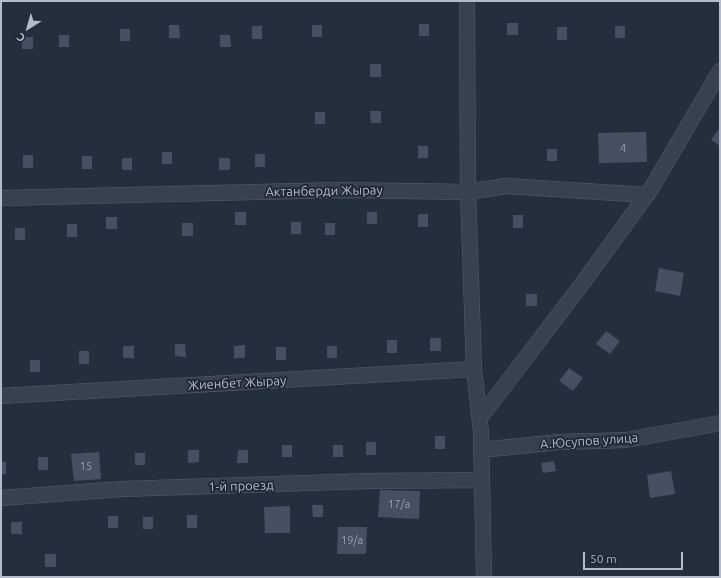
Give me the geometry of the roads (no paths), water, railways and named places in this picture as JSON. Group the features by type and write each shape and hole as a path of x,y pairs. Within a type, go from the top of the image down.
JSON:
{"street":[{"path":"467,1 468,192 474,369 480,418 484,577"},
{"path":"480,418 582,284 647,195 720,71"},
{"name":"Актанберди Жырау","path":"1,198 341,190 468,192 506,186 647,195"},
{"name":"Жиенбет Жырау","path":"1,396 474,369"},
{"name":"А.Юсупов улица","path":"481,450 559,442 626,440 720,423"},
{"name":"1-й проезд","path":"1,498 122,489 368,481 481,480"}]}
